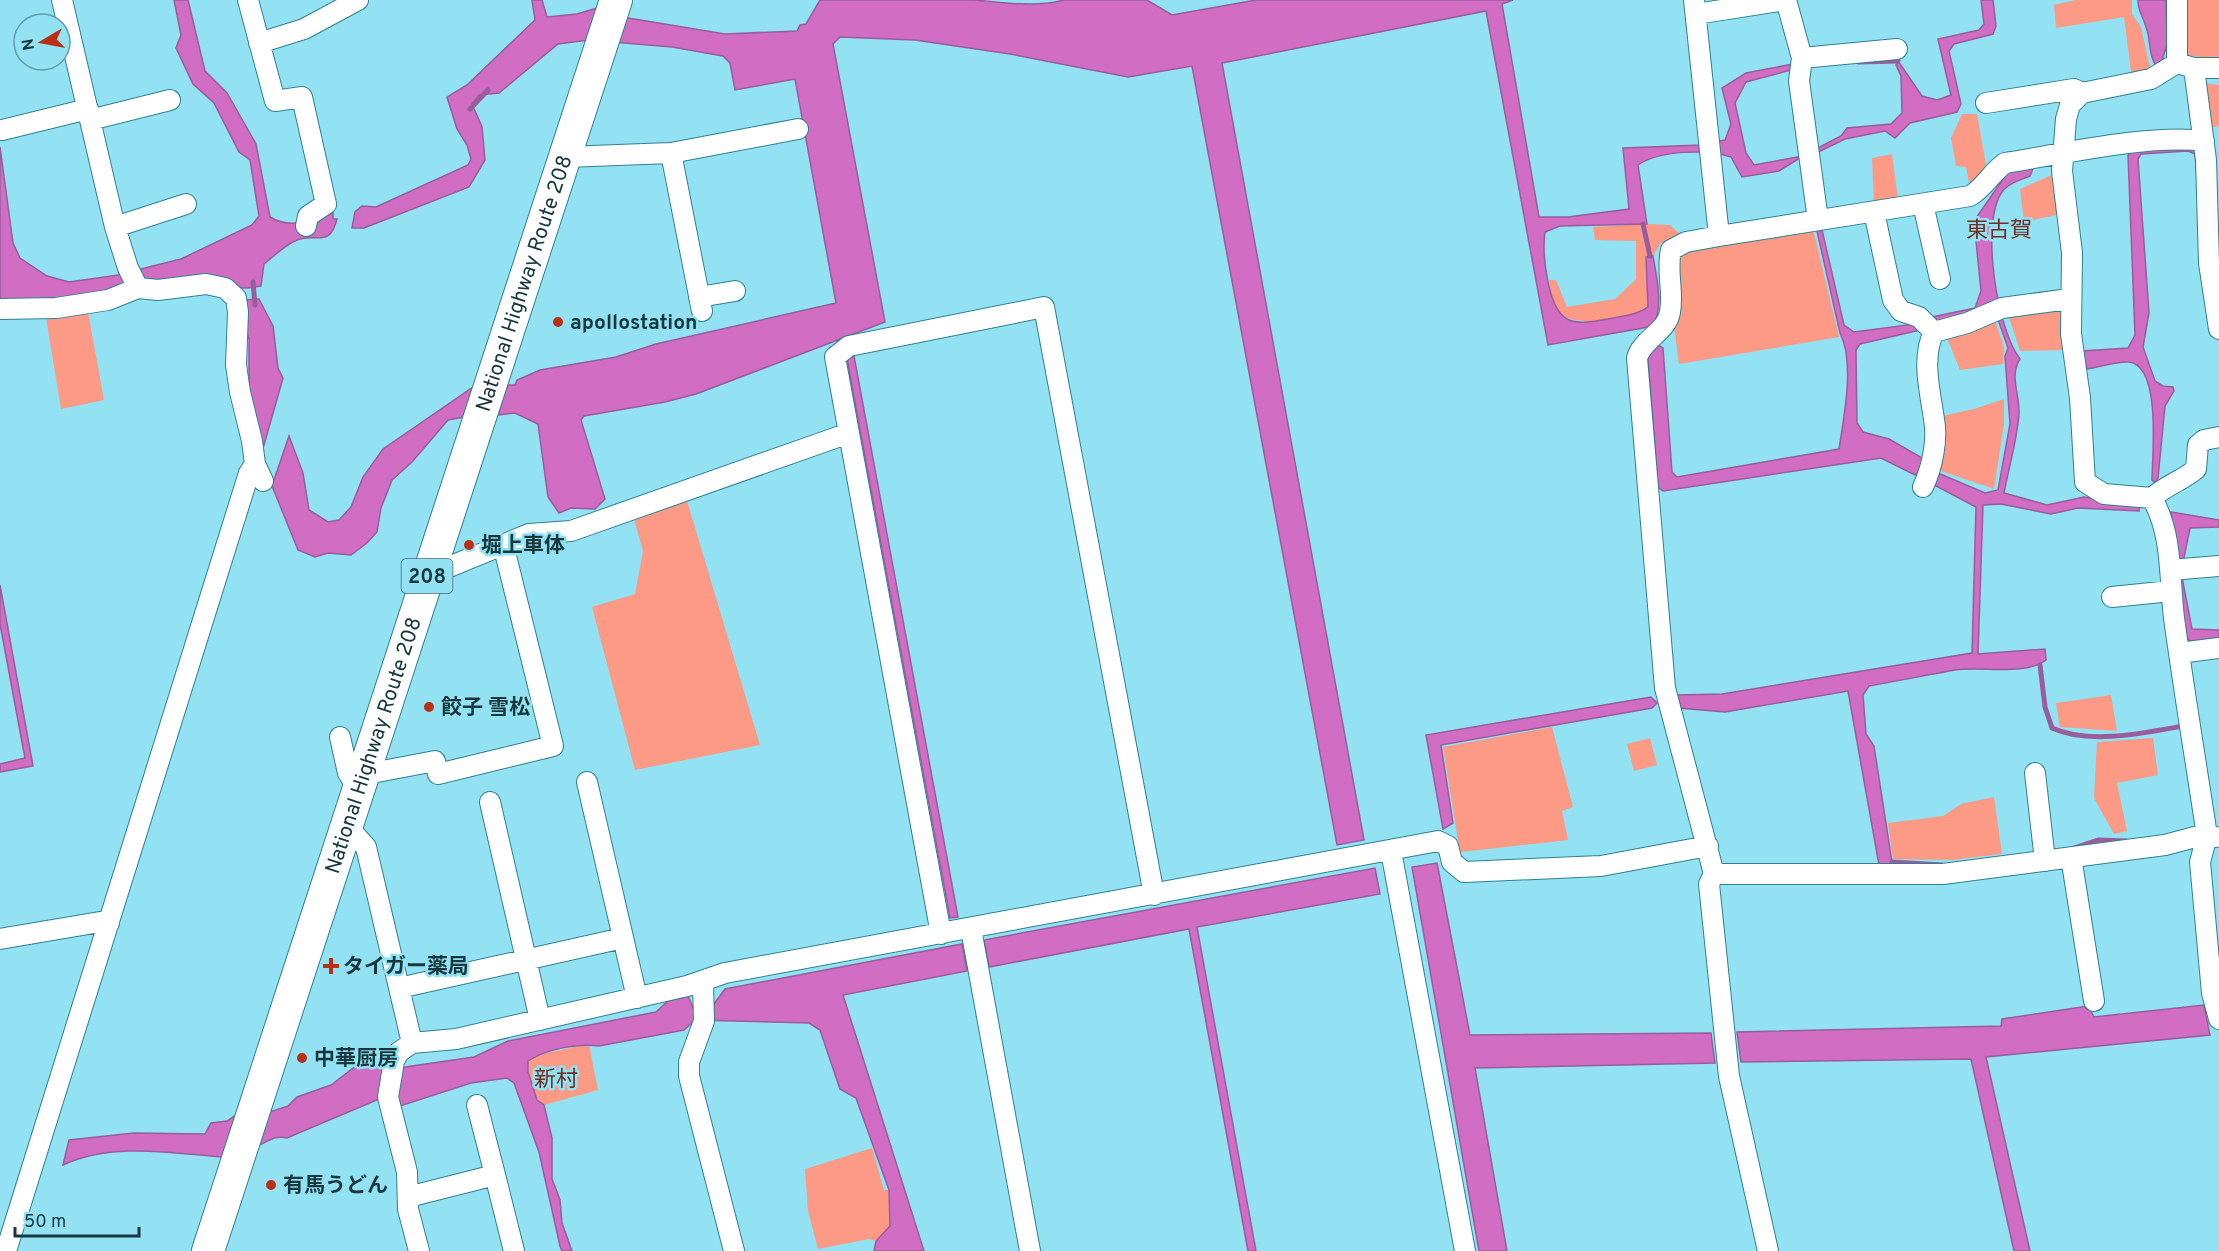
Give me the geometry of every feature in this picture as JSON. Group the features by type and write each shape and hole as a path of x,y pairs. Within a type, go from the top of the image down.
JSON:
{"highway":[{"name":"National Highway Route 208","path":"208,1251 615,3"}],"street":[{"path":"62,0 116,227 128,268 138,288"},
{"path":"248,0 275,101 302,97 326,204 308,216 306,226"},
{"path":"260,43 304,29 358,0"},
{"path":"1719,236 1695,7 1786,0 1802,58 1799,81 1818,220"},
{"path":"2177,0 2186,65 2204,141 2209,263 2219,329"},
{"path":"1802,58 1897,49"},
{"path":"2219,68 2186,65 2151,79 2082,93 2070,105 2062,171 2072,253 2069,299 2085,482 2104,494 2152,498 2166,485 2186,477 2196,469 2198,445 2204,440 2219,437"},
{"path":"1986,103 2074,88 2082,93"},
{"path":"2,130 170,100"},
{"path":"565,157 670,153 798,129"},
{"path":"1768,1251 1729,1076 1709,884 1714,874 1670,715 1665,688 1637,358 1640,348 1663,327 1670,314 1668,262 1671,250 1686,242 1719,236 1970,196 1978,191 1991,173 2006,163 2063,153 2157,142 2188,139 2204,141"},
{"path":"670,153 701,304 735,291"},
{"path":"116,227 186,204"},
{"path":"1923,204 1940,279"},
{"path":"1874,212 1893,300 1901,311 1919,317 1934,332"},
{"path":"0,309 56,308 108,300 138,288 158,290 206,284 225,288 236,298 238,312 236,365 259,472 249,473 6,1251"},
{"path":"1923,487 1931,470 1935,420 1929,387 1929,342 1934,332 1967,323 1997,309 2069,299"},
{"path":"940,934 835,357 849,346 1044,307 1154,895"},
{"path":"430,566 449,567 529,534 571,531 849,433"},
{"path":"2152,498 2162,515 2178,569 2171,591 2179,653 2213,836 2200,862 2212,993 2219,1019"},
{"path":"340,737 348,773 361,777 435,761 438,774 553,746 503,544"},
{"path":"2178,569 2219,566"},
{"path":"2112,597 2171,591"},
{"path":"2179,653 2219,648"},
{"path":"2035,772 2045,861"},
{"path":"586,782 637,998"},
{"path":"490,802 540,1020"},
{"path":"346,825 366,847 412,1043"},
{"path":"1714,874 1942,874 2165,845 2213,836"},
{"path":"419,1251 408,1197 407,1172 388,1097 394,1061 399,1052 412,1043 456,1039 703,982 725,973 1438,841 1445,842 1452,862 1464,872 1601,866 1708,846"},
{"path":"1391,851 1465,1251"},
{"path":"2071,857 2094,1000"},
{"path":"0,939 100,922 109,923"},
{"path":"971,929 1030,1251"},
{"path":"399,988 623,938"},
{"path":"703,982 704,1013 689,1062 689,1076 734,1251"},
{"path":"477,1105 514,1251"},
{"path":"408,1197 495,1175"}],"shaded area":[{"path":"174,0 188,0 205,71 227,93 256,144 270,217 286,223 294,223 333,211 333,219 337,219 330,234 320,238 302,238 295,241 264,264 261,286 247,288 157,284 144,279 137,270 181,259 252,225 259,216 250,160 239,152 214,103 193,84 176,48 181,35"},
{"path":"532,0 542,0 547,17 577,14 600,7 628,18 725,34 797,31 800,25 806,24 820,0 973,0 1030,4 1064,0 1147,0 1172,15 1256,0 1513,0 1502,4 1539,217 1568,217 1629,209 1623,148 1701,145 1725,140 1731,124 1722,88 1746,73 1793,64 1791,70 1746,82 1735,103 1746,153 1754,165 1803,156 1779,171 1742,177 1731,157 1721,154 1684,152 1658,156 1638,165 1647,224 1560,226 1545,232 1545,265 1550,292 1560,313 1567,319 1581,322 1598,321 1634,314 1648,307 1646,257 1653,256 1659,300 1654,326 1548,345 1486,11 1222,63 1364,840 1337,845 1192,66 1128,77 1010,54 915,40 840,37 833,44 885,322 696,394 665,402 584,416 581,420 605,499 595,509 571,508 559,513 548,497 538,424 515,413 498,415 507,385 515,385 517,380 540,370 616,357 656,344 836,303 795,79 735,90 730,63 723,56 672,47 589,40 558,44 499,93 479,95 472,104 482,127 485,160 469,187 364,228 352,228 355,212 362,206 376,207 468,165 471,159 467,145 457,129 447,97 467,85 535,20"},
{"path":"1981,0 1993,0 1996,26 1993,34 1954,44 1949,51 1961,104 1957,112 1910,123 1895,138 1885,131 1845,139 1816,153 1816,149 1841,136 1847,128 1891,124 1902,113 1901,76 1896,65 1898,61 1922,96 1937,100 1951,95 1938,39 1979,30 1984,24"},
{"path":"2076,0 2132,0 2132,14 2141,27 2151,72 2132,79 2124,17 2056,28 2054,5"},
{"path":"2138,0 2166,0 2167,45 2161,63 2155,64 2153,60 2148,32"},
{"path":"2184,0 2219,0 2219,60 2187,55"},
{"path":"2205,83 2219,85 2219,126 2209,128"},
{"path":"1962,114 1977,114 1986,165 1970,188 1966,167 1956,166 1951,138"},
{"path":"2193,146 2200,152 2200,182 2197,181 2195,154 2188,151 2141,154 2138,159 2149,313 2143,347 2155,381 2163,386 2173,387 2174,391 2165,406 2158,478 2155,483 2152,480 2153,414 2147,379 2139,367 2129,362 2087,369 2082,351 2128,348 2135,335 2128,155 2133,151"},
{"path":"0,147 13,243 20,258 47,276 69,282 125,274 129,285 99,295 0,303"},
{"path":"1892,154 1898,200 1874,205 1872,158"},
{"path":"2035,164 2030,176 2011,184 2002,192 1992,227 1994,276 1998,302 2004,325 2020,359 2015,372 2019,407 2018,424 2004,493 2047,505 2084,497 2140,505 2139,511 2078,508 2051,514 2001,504 1983,505 1978,654 2045,649 2046,660 2027,668 1955,670 1869,686 1863,695 1866,734 1874,746 1892,862 1891,865 1879,865 1848,691 1725,712 1679,708 1677,695 1722,694 1972,653 1976,507 1934,485 1938,473 1985,493 1998,490 2010,424 2005,356 2008,348 1993,305 1972,315 1937,322 1932,317 1975,308 1981,291 1974,221 2008,172"},
{"path":"2054,174 2061,214 2024,222 2020,189"},
{"path":"1670,225 1682,236 1661,243 1653,256 1646,257 1648,307 1629,315 1589,321 1576,320 1558,312 1553,301 1549,280 1556,280 1567,307 1615,299 1636,279 1636,241 1595,240 1593,227"},
{"path":"1813,229 1839,337 1679,364 1674,326 1676,262 1694,246"},
{"path":"1822,230 1844,325 1854,332 1915,324 1920,330 1860,344 1856,350 1857,423 1863,432 1889,439 1924,459 1921,471 1915,475 1881,458 1663,491 1658,487 1648,359 1655,343 1663,348 1672,472 1677,477 1839,449 1847,390 1847,359 1817,231"},
{"path":"259,299 273,326 278,368 283,378 264,445 256,432 249,396 249,339 242,320 244,300"},
{"path":"2063,307 2066,350 2020,351 2007,311"},
{"path":"88,312 104,400 61,409 46,318"},
{"path":"1994,318 2004,347 2003,364 1960,370 1947,338"},
{"path":"854,356 958,917 950,918 847,359"},
{"path":"476,385 464,417 448,420 412,462 392,480 381,508 377,532 367,543 351,555 328,553 315,557 298,550 272,486 289,436 303,473 309,510 328,522 339,520 351,507 363,477 383,449"},
{"path":"2004,399 2004,424 1994,489 1938,470 1942,416"},
{"path":"685,494 760,745 635,770 592,607 635,594 643,551 633,515"},
{"path":"2171,512 2219,520 2219,527 2190,528 2181,572 2192,629 2219,630 2219,640 2192,643 2185,636"},
{"path":"0,585 33,766 0,772 0,764 25,758 0,624"},
{"path":"2111,695 2117,731 2060,727 2056,703"},
{"path":"1651,697 1657,703 1652,708 1441,745 1453,823 1443,829 1426,735"},
{"path":"1552,727 1573,807 1562,811 1568,840 1460,852 1443,747"},
{"path":"1650,738 1657,765 1634,771 1627,744"},
{"path":"2153,738 2158,775 2117,783 2127,831 2114,834 2094,798 2097,742"},
{"path":"1994,797 2002,854 1952,860 1893,859 1888,823 1943,816 1961,804"},
{"path":"1437,863 1470,1035 1711,1033 1715,1063 1475,1068 1507,1251 1479,1251 1412,867"},
{"path":"1375,868 1380,894 1197,927 1256,1251 1248,1251 1189,929 989,967 984,940"},
{"path":"962,944 967,971 843,995 924,1251 874,1251 876,1241 890,1226 889,1190 856,1098 840,1089 820,1030 809,1023 695,1020 684,1030 599,1046 582,1045 563,1048 544,1053 528,1061 528,1072 537,1100 544,1105 552,1138 552,1179 560,1200 562,1223 572,1251 562,1251 560,1246 539,1152 514,1083 507,1078 471,1083 400,1106 379,1099 287,1138 276,1138 252,1147 230,1150 224,1157 122,1151 101,1153 63,1165 69,1140 134,1133 205,1134 211,1123 227,1121 243,1110 273,1111 288,1106 297,1097 331,1085 356,1066 372,1063 382,1069 399,1072 405,1067 474,1057 508,1041 656,1012 668,1001 688,996 694,1010 711,1008 725,989"},
{"path":"2204,1005 2210,1035 1986,1057 2030,1251 2014,1251 1971,1059 1741,1062 1737,1032 2001,1026 2002,1019 2088,1006 2094,1017"},
{"path":"589,1044 598,1090 544,1105 534,1091 528,1061 537,1055"},
{"path":"872,1148 884,1190 889,1190 890,1226 876,1241 869,1239 818,1249 808,1211 805,1169"}],"waterway":[{"path":"1858,62 1898,61"},
{"path":"470,109 488,90"},
{"path":"1643,224 1650,256"},
{"path":"253,282 255,305"},
{"path":"2040,665 2045,707 2052,728 2067,733 2099,737 2183,726"},
{"path":"2074,848 2098,840 2126,841"},
{"path":"1892,862 1942,865"}],"place":[{"name":"apollostation","path":"558,322"},
{"name":"堀上車体","path":"469,545"},
{"name":"餃子 雪松","path":"429,707"},
{"name":"タイガー薬局","path":"331,966"},
{"name":"中華厨房","path":"302,1058"},
{"name":"有馬うどん","path":"271,1185"}],"district":[{"name":"東古賀","path":"1999,229"},
{"name":"新村","path":"556,1078"}]}
